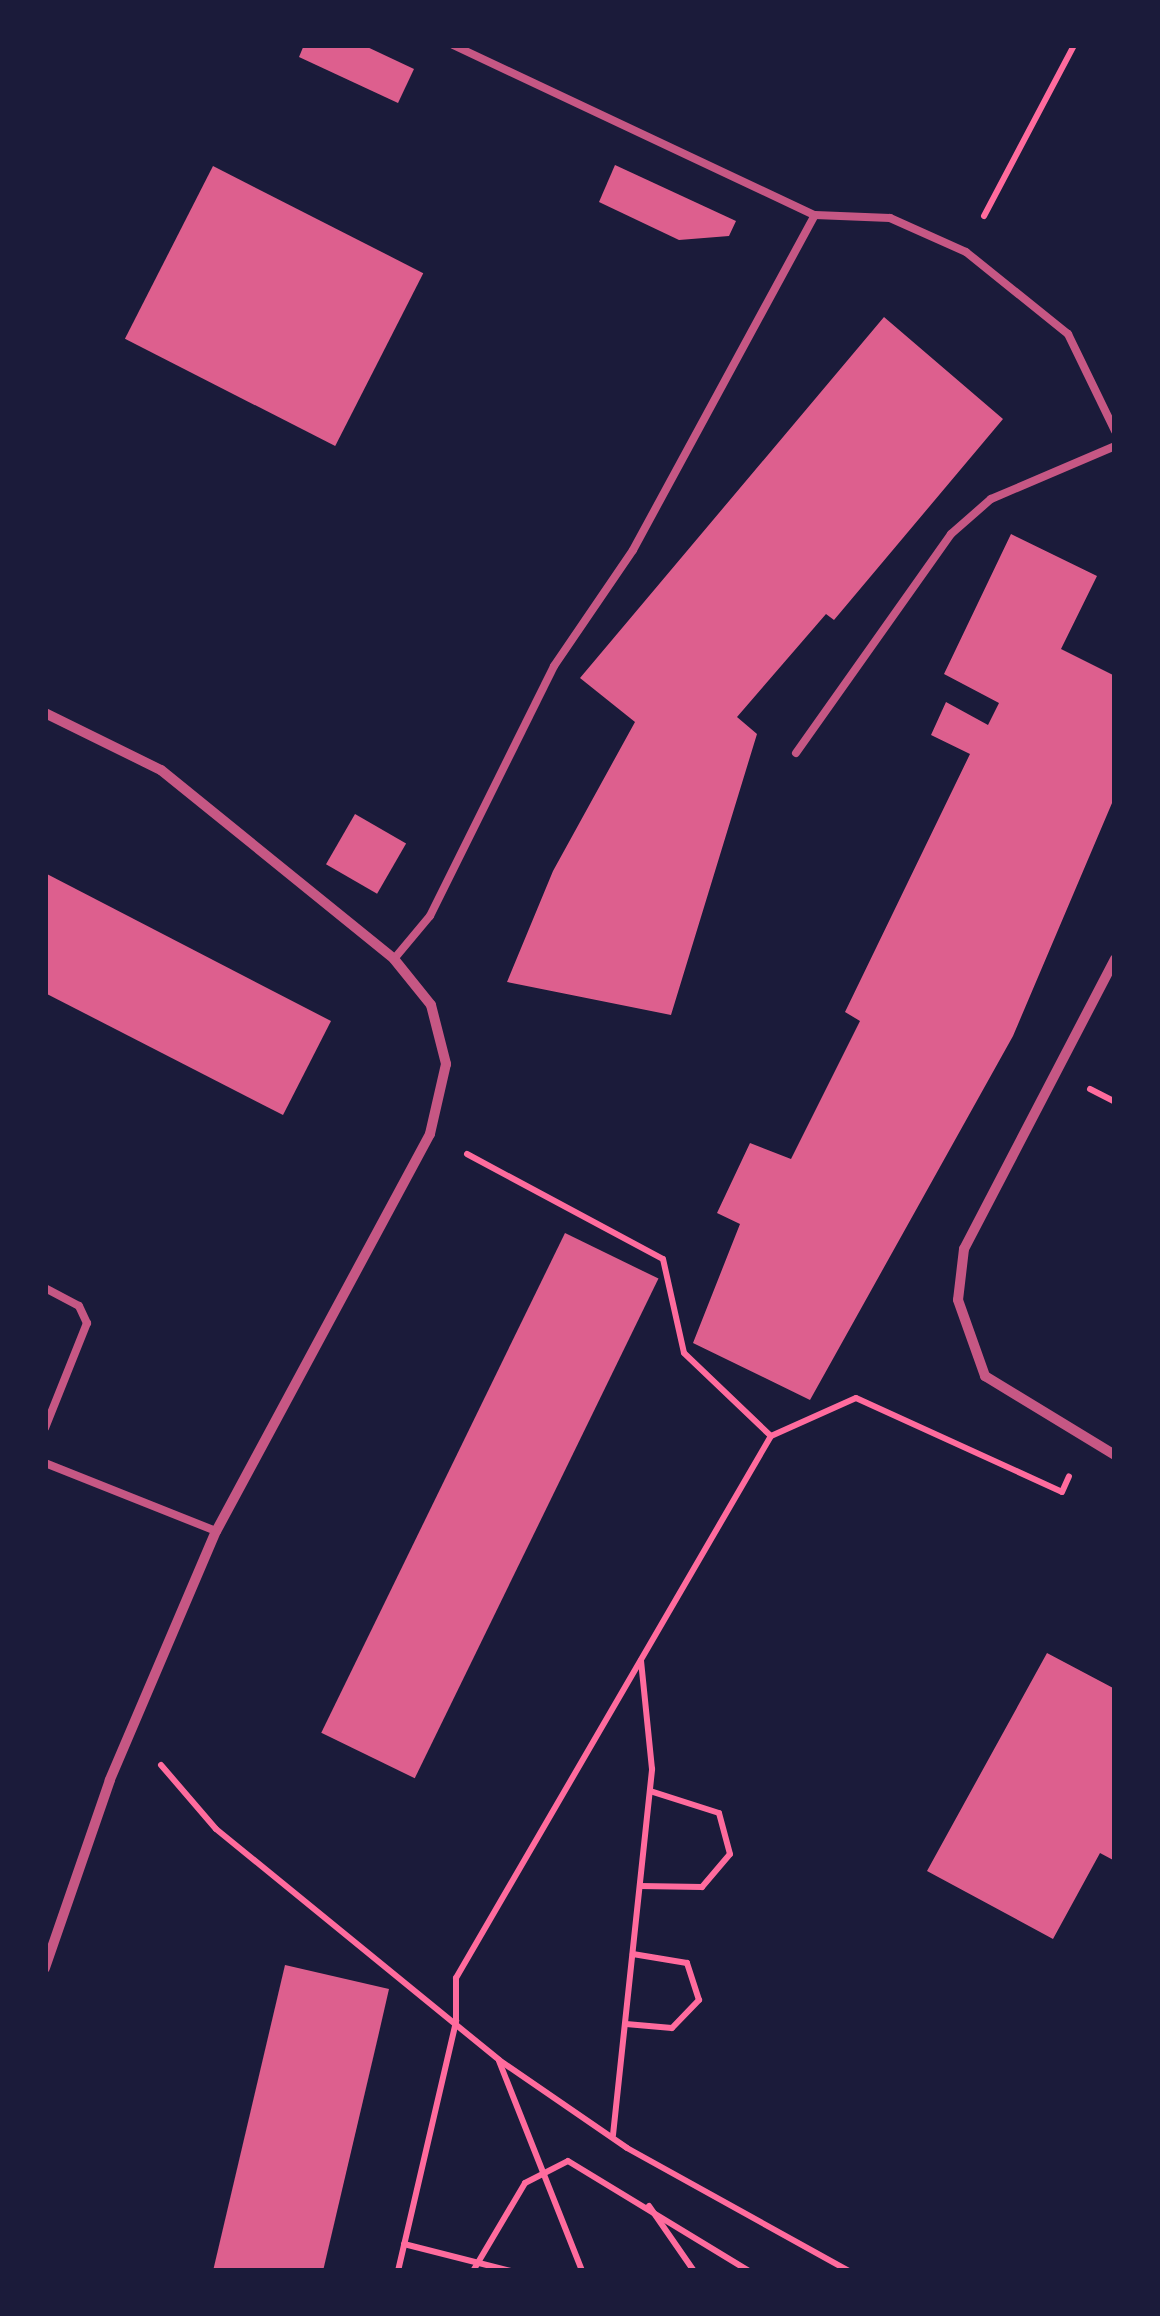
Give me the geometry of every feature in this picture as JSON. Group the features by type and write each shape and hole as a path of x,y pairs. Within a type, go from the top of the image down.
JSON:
{"street":[{"path":"45,713 161,770 394,959 431,1006 446,1064 430,1134 216,1531 131,1730 45,1968"},
{"path":"1115,959 964,1249 958,1300 985,1376 1115,1455"}],"lane":[{"path":"453,45 815,215 890,218 966,252 1068,334 1115,431"},
{"path":"394,959 430,916 554,666 633,550 815,215"},
{"path":"796,753 951,534 991,499 1115,446"},
{"path":"45,1288 80,1306 87,1323 45,1428"},
{"path":"45,1463 216,1531"}],"path":[{"path":"966,252 1074,45"},
{"path":"1082,1107 1098,1074"},
{"path":"1090,1089 1115,1102"},
{"path":"430,1134 663,1259 684,1353 771,1436"},
{"path":"398,2271 456,2021 456,1978 771,1436 856,1398 1062,1492 1086,1440"},
{"path":"613,2136 650,1791 652,1722 640,1658"},
{"path":"131,1730 216,1829 456,2021 499,2060 613,2136 849,2271"},
{"path":"640,1886 702,1886 730,1854 719,1813 650,1791"},
{"path":"626,2024 672,2028 699,2000 687,1963 633,1954"},
{"path":"499,2060 582,2271"},
{"path":"474,2271 507,2204 544,2167 581,2164 749,2271"},
{"path":"647,2204 694,2271"},
{"path":"404,2244 511,2271"}],"building":[{"path":"304,45 363,45 414,69 398,103 299,57"},
{"path":"615,165 736,221 729,236 679,240 599,202"},
{"path":"213,166 423,273 335,446 125,339"},
{"path":"884,317 1003,419 834,620 826,614 737,717 757,734 671,1015 507,982 553,871 635,722 580,678"},
{"path":"1011,534 1097,576 1061,649 1115,676 1115,796 1013,1036 810,1400 693,1343 740,1224 717,1213 750,1143 791,1159 860,1021 845,1012 970,754 931,735 946,702 988,725 999,703 944,674"},
{"path":"355,814 406,844 377,894 326,864"},
{"path":"45,873 331,1021 283,1115 45,993"},
{"path":"565,1233 658,1279 415,1778 321,1733"},
{"path":"1047,1653 1115,1689 1115,1861 1100,1853 1053,1939 927,1871"},
{"path":"285,1965 389,1989 323,2271 213,2271"}]}
